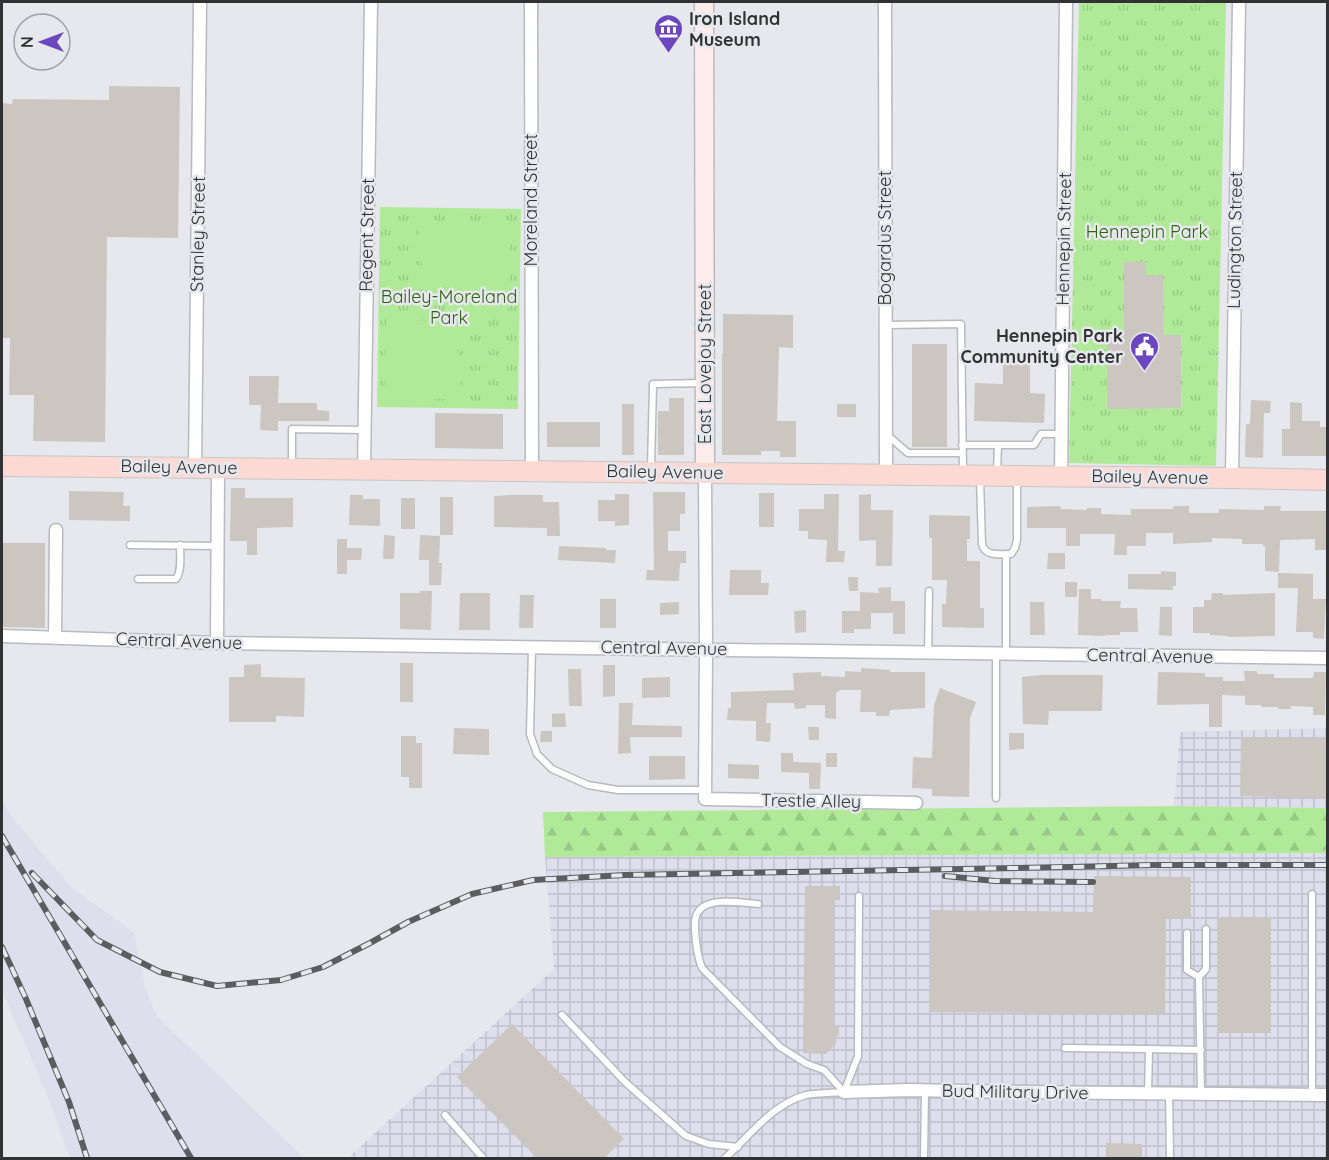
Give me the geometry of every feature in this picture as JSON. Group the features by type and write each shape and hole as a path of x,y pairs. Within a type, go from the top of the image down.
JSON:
{"main road":[{"name":"Bailey Avenue","path":"2,466 1328,480"}],"street":[{"name":"Stanley Street","path":"195,467 200,2"},
{"name":"Regent Street","path":"364,469 370,2"},
{"name":"Moreland Street","path":"531,2 532,471"},
{"name":"East Lovejoy Street","path":"704,2 705,794"},
{"name":"Bogardus Street","path":"885,2 886,474"},
{"name":"Hennepin Street","path":"1061,476 1066,2"},
{"name":"Ludington Street","path":"1232,478 1239,2"},
{"path":"217,643 218,468"},
{"path":"55,637 56,530"},
{"name":"Central Avenue","path":"2,636 217,643 1328,658"},
{"name":"Trestle Alley","path":"705,794 916,803"},
{"name":"Bud Military Drive","path":"844,1092 925,1090 1328,1095"}],"lane":[{"path":"886,325 961,324 962,453 980,475"},
{"path":"651,472 652,384 705,383"},
{"path":"292,468 292,429 365,430"},
{"path":"886,434 908,453 962,453"},
{"path":"962,445 1034,445 1041,434 1062,434"},
{"path":"998,445 980,475 982,544 983,550 989,554 1011,554 1015,548 1017,476"},
{"path":"130,545 218,546"},
{"path":"138,579 176,579 180,569 180,545"},
{"path":"996,798 1006,554"},
{"path":"928,652 929,591"},
{"name":"Trestle Alley","path":"532,647 530,734 537,754 552,769 588,784 618,790 705,794"},
{"path":"1312,894 1312,1095"},
{"path":"758,904 715,902 702,907 695,919 698,959 702,968 780,1047 807,1064 824,1070 844,1092 858,1056 859,896"},
{"path":"1201,1094 1199,977 1206,969 1206,929"},
{"path":"1187,933 1187,970 1199,977"},
{"path":"562,1015 625,1082 686,1136 709,1144 738,1146"},
{"path":"1065,1048 1201,1050"},
{"path":"1148,1094 1149,1048"},
{"path":"924,1158 925,1090"},
{"name":"Bud Military Drive","path":"725,1158 782,1106 808,1095 844,1092"},
{"path":"1169,1094 1170,1158"},
{"path":"445,1115 483,1158"}],"shaded area":[{"path":"1327,728 1327,808 1174,806 1180,732"},
{"path":"2,800 11,816 70,886 134,933 145,988 157,1016 304,1158 70,1158 46,1092 2,991"},
{"path":"1327,853 1327,1158 348,1158 554,969 545,857"}],"green space":[{"name":"Hennepin Park","path":"1079,2 1226,2 1216,466 1069,463"},
{"name":"Bailey-Moreland Park","path":"380,207 521,209 518,409 377,407"},
{"path":"499,224 509,233 508,312 467,310 446,305 437,300 431,294 423,271 418,225"},
{"path":"412,319 436,325 452,338 459,357 461,398 392,401 385,394 386,320"},
{"path":"1174,806 1327,808 1327,853 545,857 543,812"}],"building":[{"path":"109,86 180,87 178,238 107,237 105,442 33,441 34,395 9,395 10,338 2,338 2,103 12,104 13,99 109,100"},
{"name":"Hennepin Park Community Center","path":"1124,262 1146,262 1146,275 1163,275 1163,335 1181,335 1181,408 1107,409 1107,334 1124,334"},
{"path":"723,314 793,315 793,348 779,347 777,421 796,421 796,457 780,457 780,451 761,451 761,455 722,455"},
{"path":"912,344 947,344 947,447 912,447"},
{"path":"1030,362 1030,393 1045,394 1044,423 974,421 975,383 1003,384 1003,363"},
{"path":"249,376 279,376 278,403 317,403 317,410 329,411 329,421 278,421 278,431 260,430 261,405 249,405"},
{"path":"669,398 684,398 684,455 658,455 658,411 669,411"},
{"path":"1251,400 1271,401 1270,413 1264,413 1263,458 1245,457 1246,424 1250,424"},
{"path":"1290,402 1302,403 1302,421 1320,421 1320,427 1328,427 1328,456 1282,456 1282,429 1290,429"},
{"path":"622,404 634,404 634,455 622,455"},
{"path":"837,404 856,404 856,417 837,417"},
{"path":"435,413 503,414 503,449 435,448"},
{"path":"547,422 600,422 600,447 547,447"},
{"path":"231,488 245,488 245,498 293,498 293,527 257,528 257,555 247,555 247,541 230,541"},
{"path":"69,491 124,492 123,506 130,506 130,521 69,520"},
{"path":"653,492 685,492 685,514 680,514 680,531 668,531 668,551 686,551 686,563 680,563 679,581 646,580 647,570 654,570"},
{"path":"759,493 774,493 774,527 759,527"},
{"path":"615,494 629,494 629,525 615,526 615,521 598,521 598,500 615,500"},
{"path":"824,494 839,494 838,551 845,551 844,562 826,562 827,540 808,539 808,531 799,531 799,509 824,509"},
{"path":"871,494 871,510 893,510 892,566 876,566 876,540 859,541 859,495"},
{"path":"350,495 363,495 363,499 380,499 380,526 349,525"},
{"path":"543,495 543,502 559,502 560,536 547,536 547,528 494,527 494,496"},
{"path":"440,497 453,497 453,535 440,535"},
{"path":"401,498 415,498 415,529 401,529"},
{"path":"1060,506 1061,509 1101,508 1101,514 1131,515 1131,509 1173,509 1173,506 1189,506 1189,513 1219,513 1219,509 1264,510 1264,506 1281,506 1280,511 1326,511 1327,550 1315,550 1315,539 1280,540 1279,572 1265,571 1265,546 1263,544 1242,544 1242,539 1212,538 1212,542 1173,544 1173,533 1146,533 1146,546 1127,546 1127,555 1114,555 1115,534 1080,534 1080,546 1066,546 1066,528 1027,528 1027,507"},
{"path":"929,515 970,516 967,561 980,561 980,608 984,608 984,628 942,627 942,604 946,604 947,580 932,580 932,538 929,538"},
{"path":"384,535 395,536 394,559 383,559"},
{"path":"420,535 440,536 441,585 429,585 429,560 419,560"},
{"path":"337,539 347,539 347,548 362,548 361,560 347,560 347,574 337,574"},
{"path":"2,543 45,543 45,628 2,627"},
{"path":"559,546 616,550 615,563 558,560"},
{"path":"1048,553 1065,553 1065,569 1047,569"},
{"path":"730,570 761,570 761,583 769,583 768,595 729,595"},
{"path":"1161,571 1176,572 1176,586 1173,586 1173,590 1128,589 1128,574 1161,574"},
{"path":"1278,573 1313,574 1313,599 1326,599 1324,639 1313,638 1313,632 1296,632 1298,588 1278,588"},
{"path":"848,577 858,577 858,591 849,591"},
{"path":"1065,582 1077,582 1077,597 1065,597"},
{"path":"891,587 891,601 905,601 905,634 893,634 893,613 871,613 871,629 854,629 854,633 842,633 842,611 860,611 860,592 879,593 878,588"},
{"path":"1079,589 1091,589 1091,599 1121,601 1120,608 1137,608 1138,632 1120,632 1120,635 1105,636 1078,635"},
{"path":"420,591 432,591 431,630 400,629 400,593 420,593"},
{"path":"460,593 490,593 490,630 459,630"},
{"path":"1212,593 1223,593 1223,595 1275,593 1275,636 1228,637 1210,635 1210,633 1193,633 1193,607 1204,607 1204,600 1211,600"},
{"path":"520,595 534,595 533,628 519,628"},
{"path":"600,599 616,599 616,628 600,628"},
{"path":"679,602 679,614 660,615 660,603"},
{"path":"1030,602 1044,602 1045,635 1030,635"},
{"path":"1160,607 1172,607 1172,636 1159,635"},
{"path":"806,610 806,632 795,633 794,611"},
{"path":"400,663 413,663 413,702 400,702"},
{"path":"261,664 261,677 305,678 304,717 276,716 276,722 229,722 229,677 244,677 244,665"},
{"path":"603,665 615,665 615,696 603,697"},
{"path":"861,668 890,670 890,672 925,672 925,708 890,710 889,716 876,716 876,712 860,712 861,690 836,692 836,719 825,718 825,705 806,705 806,708 795,709 794,703 767,703 766,723 771,723 770,742 756,741 756,721 727,720 728,708 731,708 731,692 794,690 793,673 821,672 821,676 845,677 845,671 861,672"},
{"path":"568,669 581,669 582,706 569,706"},
{"path":"1244,671 1274,674 1274,678 1313,678 1314,672 1326,672 1325,715 1313,715 1313,707 1291,706 1291,709 1278,709 1278,707 1245,705 1245,696 1222,695 1222,727 1209,727 1209,704 1157,705 1158,672 1205,673 1205,677 1223,677 1223,681 1245,681"},
{"path":"1103,675 1102,711 1049,711 1048,725 1023,724 1022,677"},
{"path":"670,677 670,697 642,698 642,678"},
{"path":"940,688 976,702 970,718 969,797 932,796 932,789 912,788 913,757 932,758 934,705"},
{"path":"619,703 633,703 632,725 682,726 682,737 630,737 631,753 618,754"},
{"path":"565,713 566,727 552,727 552,714"},
{"path":"808,727 819,727 819,740 809,740"},
{"path":"454,728 489,729 489,755 453,754"},
{"path":"541,731 552,731 552,742 540,742"},
{"path":"1009,733 1024,733 1024,749 1009,750"},
{"path":"401,736 416,736 416,743 422,743 422,788 409,788 409,777 401,777"},
{"path":"1241,737 1328,739 1328,798 1240,796"},
{"path":"781,753 793,753 793,762 821,763 820,789 809,789 809,773 781,772"},
{"path":"826,753 837,753 837,767 826,767"},
{"path":"649,756 685,756 685,779 649,780"},
{"path":"728,764 759,765 759,779 728,778"},
{"path":"1094,876 1191,877 1191,918 1166,918 1165,1014 930,1012 931,910 1093,912"},
{"path":"805,886 840,886 840,900 834,900 833,1025 839,1025 839,1036 836,1036 836,1043 826,1054 803,1053"},
{"path":"1271,917 1271,1033 1218,1033 1218,918"},
{"path":"512,1024 624,1139 604,1158 537,1158 457,1077"},
{"path":"1106,1143 1142,1144 1142,1158 1106,1158"}],"railway":[{"path":"2,836 191,1158"},
{"path":"32,873 97,940 160,972 217,986 281,980 323,967 408,922 472,894 533,880 625,875 1153,865 1328,865"},
{"path":"945,876 995,881 1093,882"},
{"path":"2,947 69,1102 87,1158"}],"place":[{"name":"Iron Island Museum","path":"668,54"},
{"name":"Hennepin Park Community Center","path":"1144,372"}]}
